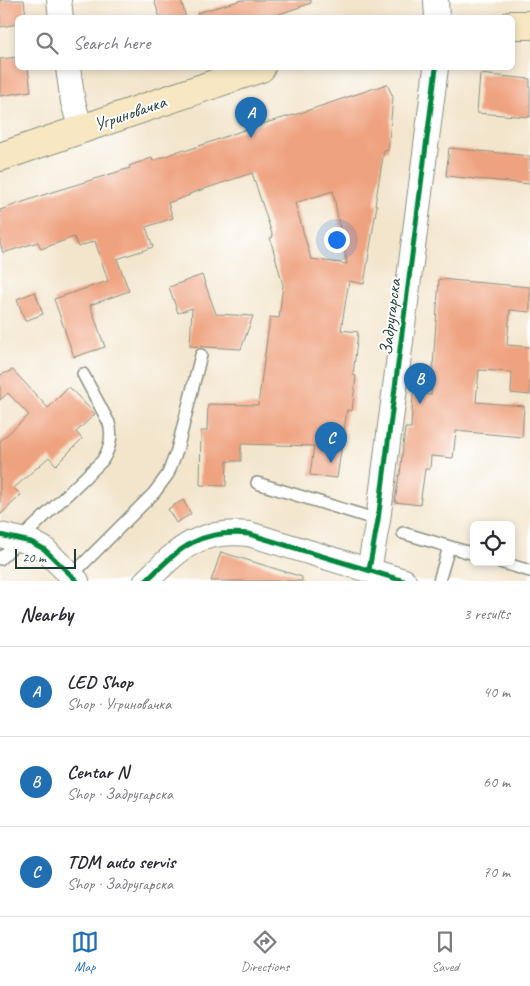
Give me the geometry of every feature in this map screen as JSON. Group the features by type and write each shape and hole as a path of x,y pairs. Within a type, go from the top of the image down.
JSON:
{"main road":[{"path":"515,25 530,25"},
{"name":"Угриновачка","path":"0,157 255,70"}],"street":[{"path":"59,0 61,15"},
{"path":"436,0 437,15"},
{"path":"68,70 73,102 81,130"},
{"name":"Задругарска","path":"369,570 378,520 436,70"},
{"path":"146,581 188,543 215,534 226,533 249,534 404,581"},
{"path":"10,537 31,542 44,549 72,579"}],"lane":[{"path":"72,579 154,493 168,474 177,450 201,355"},
{"path":"0,559 10,537 102,461 109,449 110,423 83,374"},
{"path":"257,484 378,520"},
{"path":"403,533 470,553"},
{"path":"439,581 449,547"},
{"path":"513,566 530,571"}],"building":[{"path":"0,0 24,0 26,15 15,15 15,24 0,27"},
{"path":"154,0 181,0 185,15 159,15"},
{"path":"242,0 311,0 311,3 277,15 197,15 197,13"},
{"path":"15,57 15,70 28,70 31,91 0,96 0,59"},
{"path":"480,74 530,79 530,117 477,113"},
{"path":"387,84 393,97 388,151 384,150 364,284 349,281 341,330 358,332 353,375 356,376 352,411 347,410 337,478 310,475 314,446 241,444 241,461 227,461 226,486 200,485 201,431 207,431 208,404 258,405 270,317 279,318 283,285 270,238 273,237 252,173 168,203 173,218 146,227 153,247 117,259 129,291 90,305 105,347 74,357 54,299 108,281 95,241 78,247 74,237 41,249 38,242 3,253 0,243 0,210 130,168 129,166 152,158 153,161 184,149 185,151 255,126","holes":["333,191 347,264 311,259 295,203"]},
{"path":"449,148 530,156 530,184 446,176"},
{"path":"202,275 216,314 253,316 241,349 190,346 192,308 178,313 169,287"},
{"path":"439,279 530,287 530,312 510,310 507,345 530,347 530,395 511,393 512,372 479,370 476,402 524,406 522,437 456,431 453,458 431,456 430,469 425,469 420,505 395,502 405,428 411,428 413,394 431,395"},
{"path":"35,292 43,314 25,321 17,299"},
{"path":"13,370 48,408 69,387 95,414 76,432 82,439 56,465 49,457 14,488 21,495 0,515 0,441 29,415 8,393 0,400 0,375"},
{"path":"183,500 191,514 176,523 168,509"},
{"path":"221,552 302,577 302,581 211,581"}],"cycle path":[{"path":"369,570 378,520 436,70"},
{"path":"146,581 169,559 191,543 203,538 231,533 249,534 404,581"},
{"path":"0,535 31,542 44,549 77,581"}],"place":[{"name":"LED Shop","path":"251,138"},
{"name":"Centar N","path":"420,404"},
{"name":"TDM auto servis","path":"331,463"}]}
